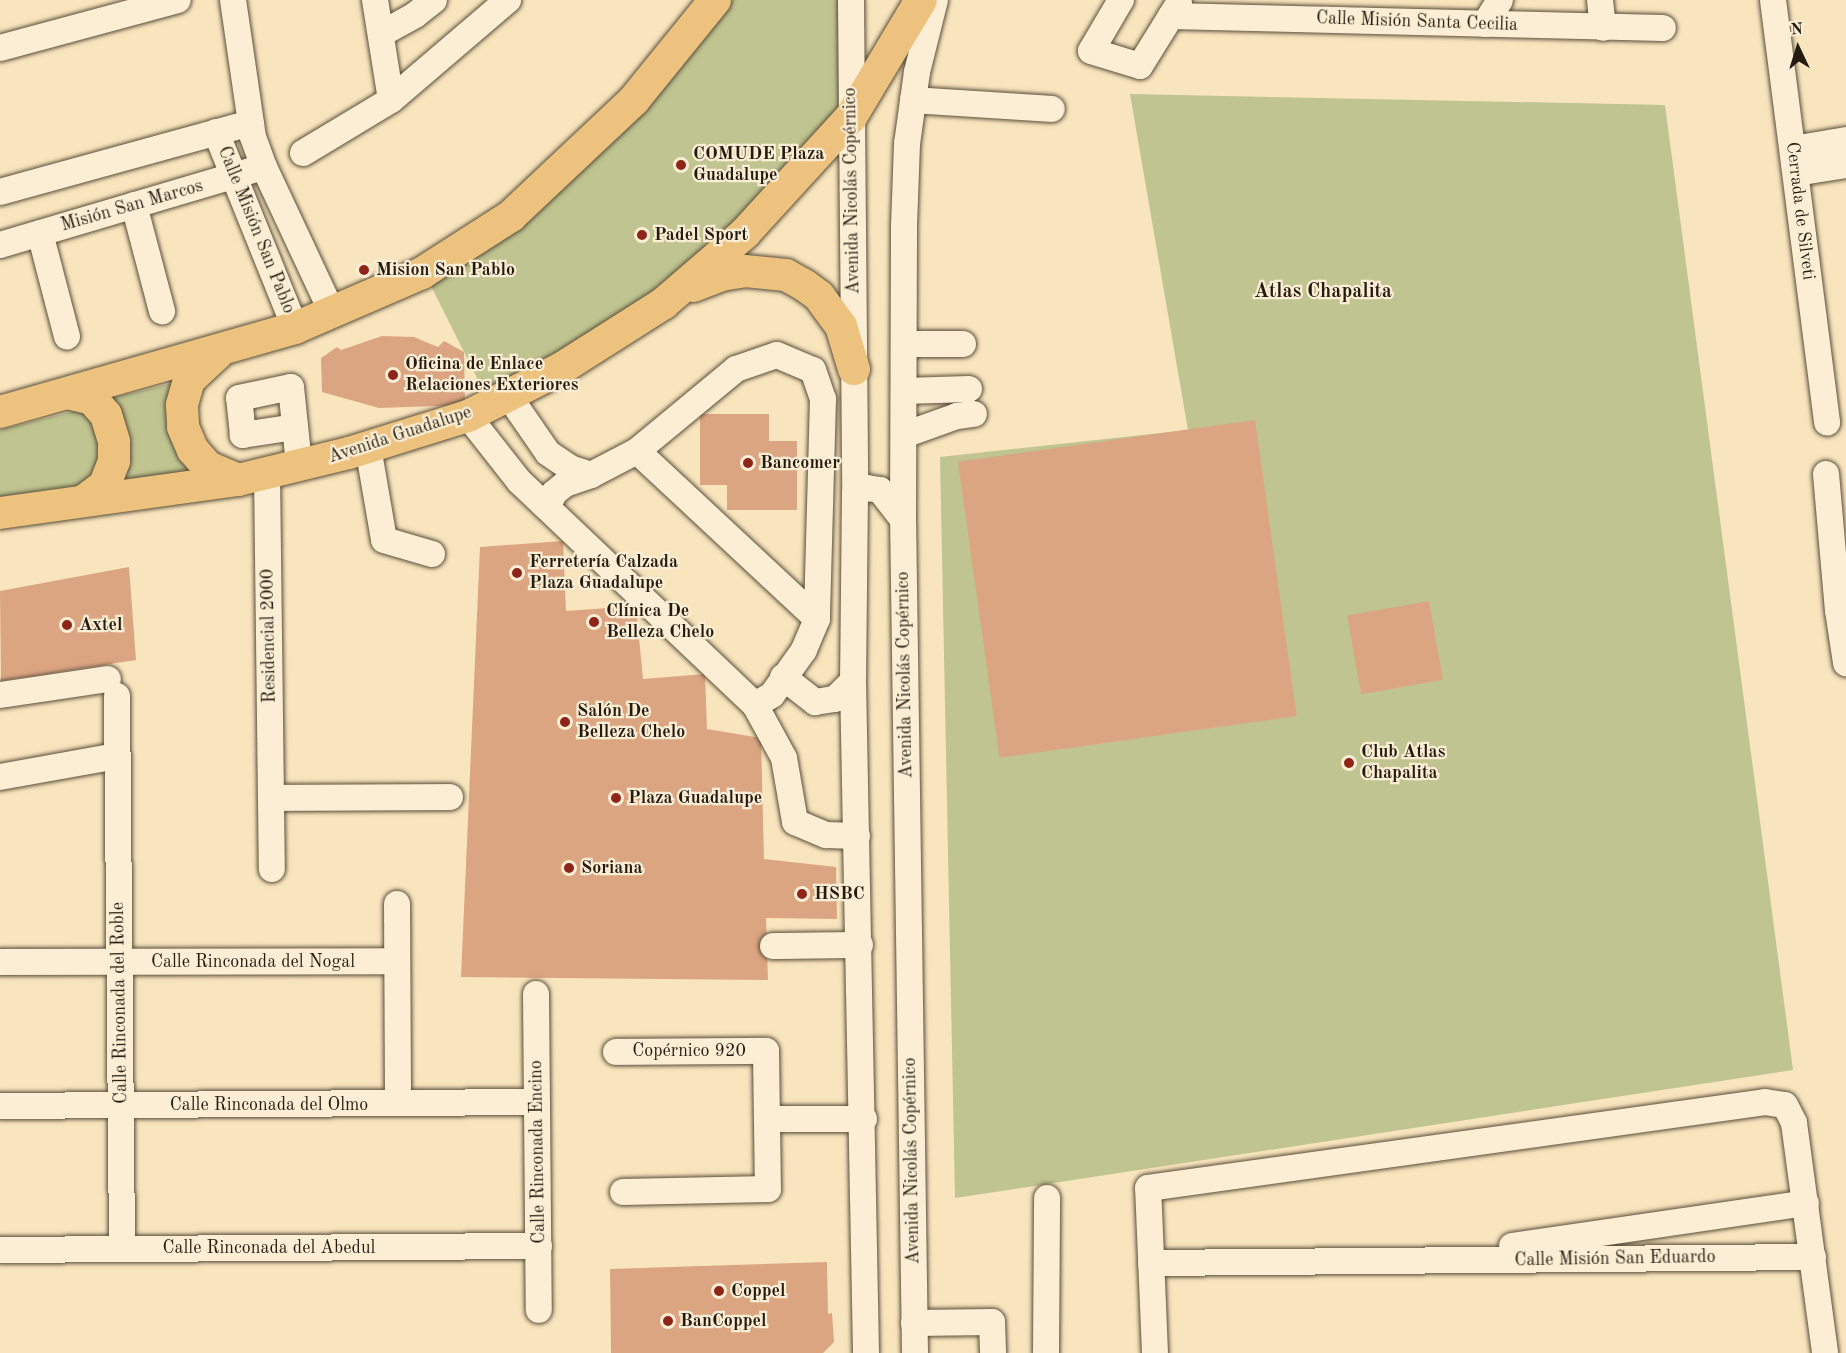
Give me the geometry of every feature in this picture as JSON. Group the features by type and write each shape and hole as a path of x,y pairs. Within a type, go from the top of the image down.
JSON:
{"main road":[{"path":"0,412 71,394 295,328 422,273 511,216 634,100 715,0"},
{"name":"Avenida Guadalupe","path":"0,513 252,476 299,465 368,447 468,416 562,369 664,303 745,233 850,117 921,0"},
{"path":"664,303 702,280 721,275 763,271 786,276 804,285 830,309 841,326 854,369"},
{"path":"221,351 189,380 182,405 183,428 193,450 208,467 252,476"},
{"path":"71,394 92,399 106,415 114,442 114,461 105,485 84,501"}],"street":[{"path":"0,48 178,0"},
{"name":"Calle Misión San Pablo","path":"233,0 252,137 332,312"},
{"path":"375,0 392,100"},
{"path":"381,34 415,15 434,0"},
{"path":"303,153 392,100 508,0"},
{"name":"Avenida Nicolás Copérnico","path":"851,0 850,117 855,493 853,681 864,1119 866,1353"},
{"name":"Avenida Nicolás Copérnico","path":"915,1353 903,519 904,344 907,144 917,72 935,0"},
{"path":"1121,0 1090,51 1140,66 1176,8"},
{"path":"1485,24 1500,0"},
{"path":"1600,0 1602,28"},
{"name":"Cerrada de Silveti","path":"1773,0 1827,423"},
{"name":"Calle Misión Santa Cecilia","path":"1176,8 1329,10 1485,24 1663,28"},
{"path":"914,100 1052,109"},
{"path":"0,192 251,123"},
{"name":"Calle Misión San Pablo","path":"216,132 295,328"},
{"path":"1794,161 1846,140"},
{"path":"1794,161 1846,165"},
{"name":"Misión San Marcos","path":"0,245 264,167"},
{"path":"134,205 162,311"},
{"path":"40,233 67,337"},
{"path":"904,344 963,344"},
{"path":"547,507 554,493 565,484 591,476 637,451 736,369 777,355 813,370 823,399 817,619 804,650 772,695 755,705"},
{"path":"904,391 969,389"},
{"path":"507,396 548,453 570,468 591,476"},
{"path":"904,435 957,416 974,414"},
{"path":"468,416 519,481 755,705 784,758 795,822 826,834 857,836"},
{"path":"295,427 299,465"},
{"path":"368,447 384,540 432,554"},
{"path":"637,451 817,619"},
{"path":"1826,474 1842,582 1838,609 1846,663"},
{"name":"Residencial 2000","path":"252,476 271,798 272,869"},
{"path":"855,493 867,488 880,490 903,519"},
{"path":"783,677 815,702 835,699 853,681"},
{"name":"Calle Rinconada del Roble","path":"0,695 112,687 117,756 122,1249"},
{"path":"0,777 117,756"},
{"path":"271,798 450,797"},
{"path":"397,904 398,1103"},
{"path":"773,946 860,945"},
{"name":"Calle Rinconada del Nogal","path":"0,962 398,961"},
{"name":"Calle Rinconada Encino","path":"536,994 539,1310"},
{"name":"Copérnico 920","path":"616,1052 766,1051 768,1189 623,1192"},
{"name":"Calle Rinconada del Olmo","path":"0,1106 537,1102"},
{"path":"1155,1353 1148,1188 1765,1102 1785,1106 1794,1123 1825,1353"},
{"path":"767,1119 864,1119"},
{"path":"1046,1353 1047,1198"},
{"name":"Calle Misión San Eduardo","path":"1417,1260 1806,1203"},
{"name":"Calle Rinconada del Abedul","path":"0,1250 539,1246"},
{"name":"Calle Misión San Eduardo","path":"1151,1263 1813,1257"},
{"path":"914,1323 992,1322 993,1353"}],"green space":[{"name":"COMUDE Plaza Guadalupe","path":"715,0 848,0 847,116 664,303 487,398 422,268 506,214"},
{"name":"Club Atlas Chapalita","path":"1130,94 1665,105 1793,1070 955,1198 940,457 1188,430"},
{"path":"173,383 166,410 171,440 195,472 116,485 108,399"},
{"path":"78,410 96,422 102,435 95,479 77,492 0,497 0,430"}],"building":[{"name":"Oficina de Enlace Relaciones Exteriores","path":"382,336 414,337 438,347 444,341 464,352 465,405 379,408 322,392 321,358 337,347 341,350"},
{"name":"Bancomer","path":"700,414 769,414 769,441 797,441 797,510 727,510 727,485 700,485"},
{"path":"1255,420 1297,716 1000,758 958,462"},
{"name":"Plaza Guadalupe","path":"563,541 566,611 636,606 643,679 705,674 707,729 761,738 764,859 836,867 837,919 766,918 768,980 461,977 480,547"},
{"name":"Axtel","path":"129,567 136,660 1,681 0,591"},
{"path":"1429,601 1443,680 1361,694 1347,615"},
{"name":"Coppel","path":"827,1262 828,1314 832,1313 834,1342 823,1353 611,1353 610,1269"}],"place":[{"name":"COMUDE Plaza Guadalupe","path":"681,165"},
{"name":"Padel Sport","path":"642,235"},
{"name":"Mision San Pablo","path":"364,270"},
{"name":"Oficina de Enlace Relaciones Exteriores","path":"393,375"},
{"name":"Bancomer","path":"748,463"},
{"name":"Ferretería Calzada Plaza Guadalupe","path":"517,573"},
{"name":"Clínica De Belleza Chelo","path":"594,622"},
{"name":"Axtel","path":"67,625"},
{"name":"Salón De Belleza Chelo","path":"565,722"},
{"name":"Club Atlas Chapalita","path":"1349,763"},
{"name":"Plaza Guadalupe","path":"616,798"},
{"name":"Soriana","path":"569,868"},
{"name":"HSBC","path":"802,894"},
{"name":"Coppel","path":"719,1291"},
{"name":"BanCoppel","path":"668,1321"}],"district":[{"name":"Atlas Chapalita","path":"1323,292"}]}
